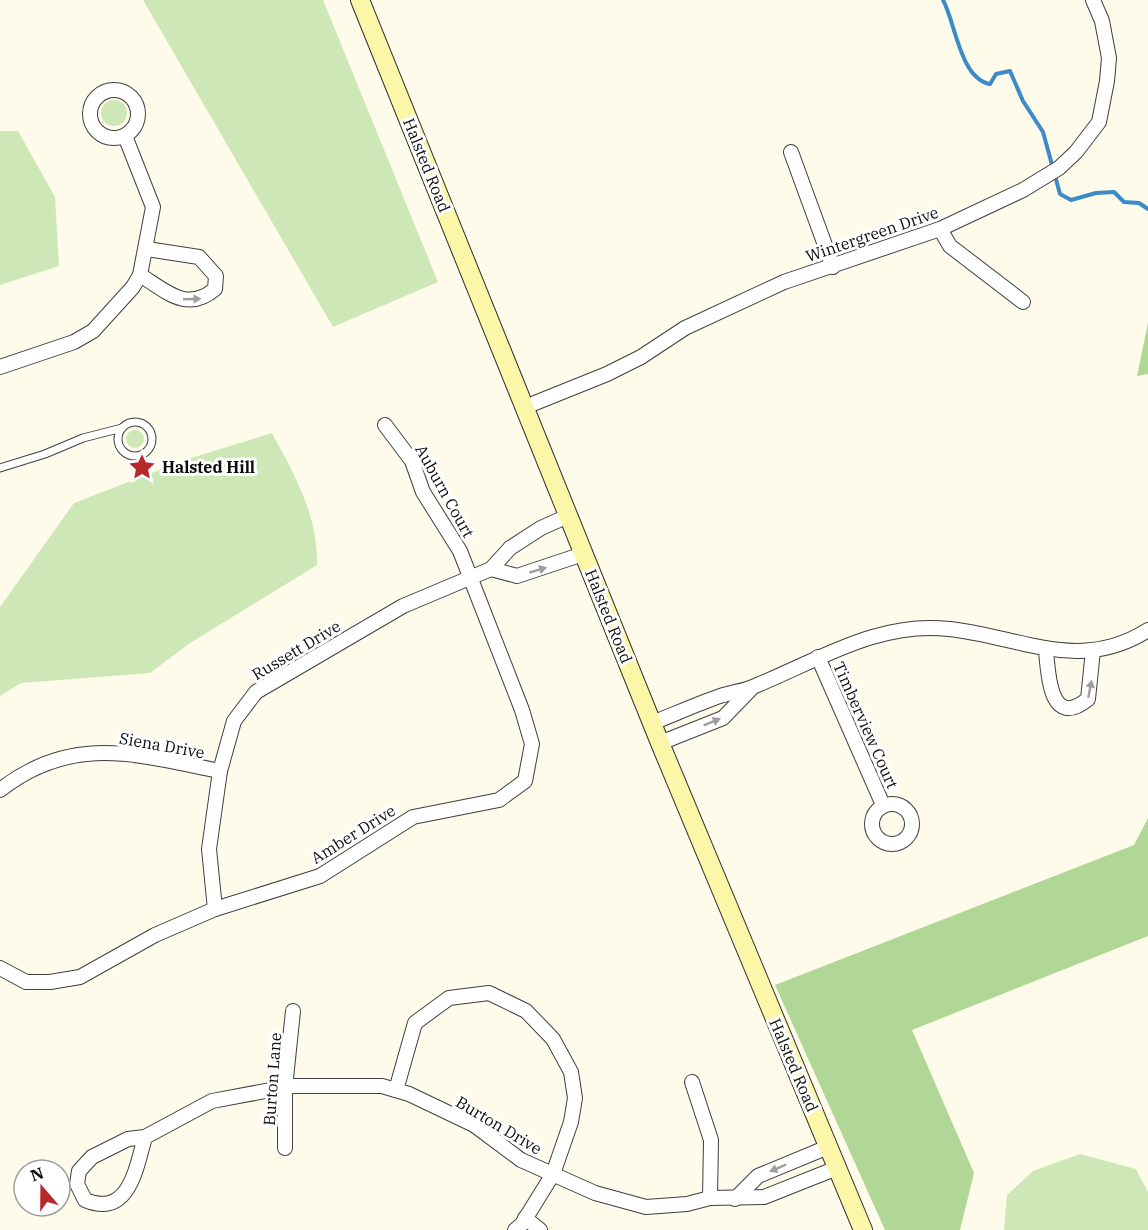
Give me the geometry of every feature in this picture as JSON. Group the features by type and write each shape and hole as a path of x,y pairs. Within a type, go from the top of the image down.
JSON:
{"street":[{"name":"Halsted Road","path":"360,0 660,743 863,1230"},
{"name":"Wintergreen Drive","path":"525,407 607,374 641,357 685,328 784,282 940,229 1023,190 1059,168 1076,152 1099,122 1109,58 1102,21 1093,0"},
{"path":"0,367 74,342 93,331 133,288 140,275 147,249 153,207 125,136"},
{"path":"791,153 833,267"},
{"path":"940,229 950,246 1023,302"},
{"path":"140,275 180,299 203,299 215,289 216,276 199,257 147,249"},
{"name":"Auburn Court","path":"385,425 412,461 423,492 460,551 470,578"},
{"name":"Russett Drive","path":"215,909 209,849 220,771 234,721 256,692 403,606 491,569 510,548 541,528 568,516"},
{"path":"491,569 517,576 583,554"},
{"name":"Amber Drive","path":"0,968 26,981 50,982 80,978 155,935 215,909 320,876 413,817 499,800 525,781 532,744 528,727 470,578"},
{"path":"652,723 720,696 753,687 818,657 874,635 905,628 950,629 1046,650 1103,649 1148,630"},
{"path":"1046,650 1050,691 1060,705 1069,708 1078,707 1088,699 1093,650"},
{"name":"Timberview Court","path":"818,657 883,805"},
{"path":"660,743 723,718 753,687"},
{"name":"Siena Drive","path":"0,790 21,773 65,756 87,754 119,752 220,771"},
{"path":"396,1090 415,1023 449,998 489,993 526,1011 553,1039 571,1072 575,1098 571,1122 553,1174 515,1230"},
{"name":"Burton Lane","path":"285,1148 285,1088 293,1011"},
{"path":"692,1082 711,1140 710,1198"},
{"name":"Burton Drive","path":"145,1137 136,1172 127,1191 115,1202 100,1206 85,1200 77,1184 79,1171 92,1157 128,1139 145,1137 212,1101 285,1088 382,1086 410,1094 474,1125 521,1160 595,1193 646,1207 676,1205 710,1198 764,1197 837,1168"},
{"path":"735,1199 758,1176 828,1147"},
{"path":"525,1218 540,1230"}],"lane":[{"path":"0,468 134,422 148,428 152,443 146,452 135,456 124,451 119,441 122,428"}],"green space":[{"path":"143,0 323,0 438,282 333,327"},
{"path":"114,100 123,104 127,113 123,122 114,126 105,122 101,113 105,104"},
{"path":"0,131 18,131 55,197 59,266 0,285"},
{"path":"1148,323 1148,374 1137,376"},
{"path":"135,430 141,433 144,439 141,445 135,448 129,445 126,439 129,433"},
{"path":"272,433 304,496 314,529 317,565 190,643 150,673 21,683 0,696 0,607 74,503 188,459"},
{"path":"1148,818 1148,936 912,1030 974,1173 960,1230 885,1230 775,985 1134,845"},
{"path":"1080,1154 1136,1169 1148,1192 1148,1230 1004,1230 1007,1195 1033,1171"}],"waterway":[{"path":"943,0 965,61 972,72 980,80 990,84 996,74 1010,71 1023,101 1043,132 1060,194 1071,200 1096,193 1114,192 1124,202 1139,203 1148,209"}],"place":[{"name":"Halsted Hill","path":"142,467"}]}
